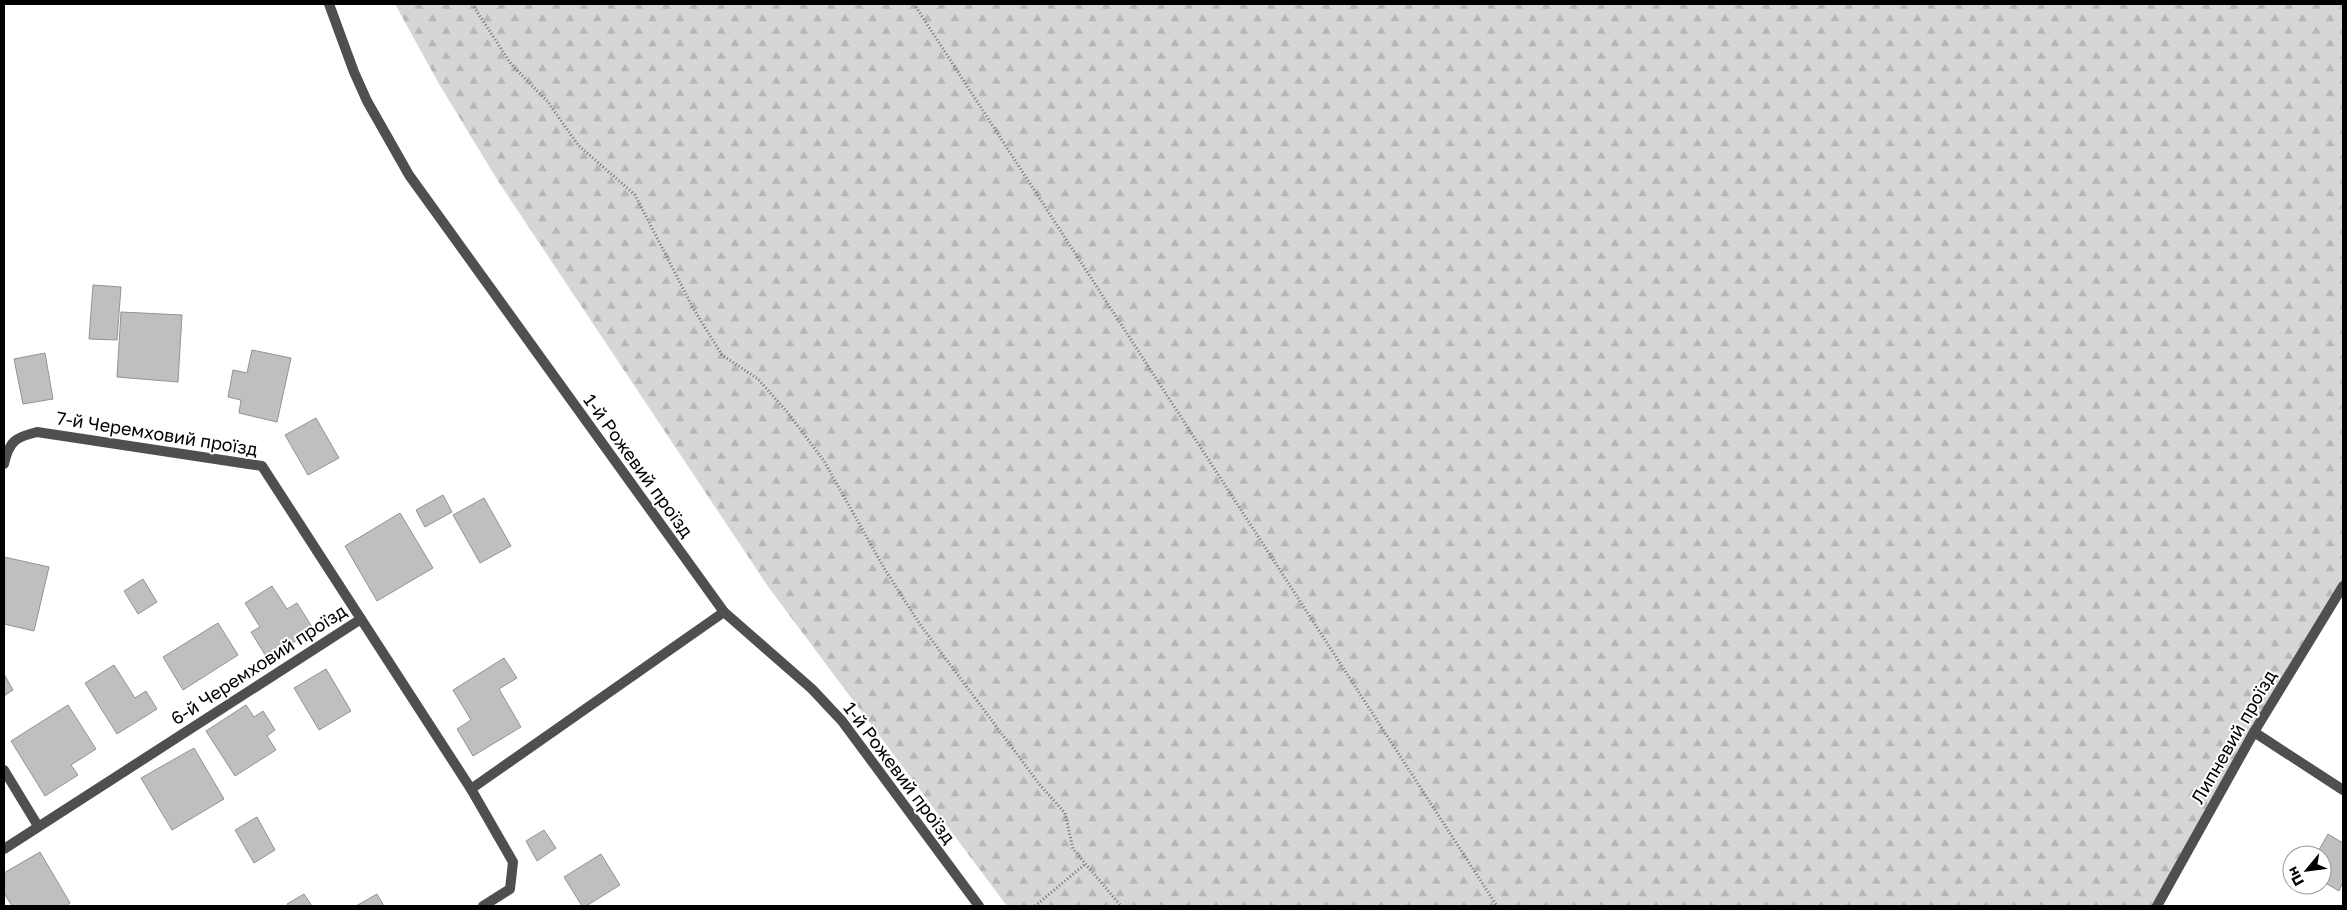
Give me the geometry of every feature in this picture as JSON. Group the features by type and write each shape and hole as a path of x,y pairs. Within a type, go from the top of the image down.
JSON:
{"street":[{"name":"1-й Рожевий проїзд","path":"329,4 363,94 381,130 409,175 724,612 812,689 842,721 979,906"},
{"name":"7-й Черемховий проїзд","path":"4,464 6,451 17,437 37,432 262,466 361,619"},
{"name":"Липневий проїзд","path":"2157,906 2254,732 2343,586"},
{"path":"471,790 724,612"},
{"name":"6-й Черемховий проїзд","path":"4,848 361,619 471,790 513,862 510,889 483,906"},
{"path":"2254,732 2343,790"},
{"path":"4,770 38,826"}],"path":[{"path":"472,4 511,64 548,102 578,145 634,195 693,308 722,355 758,379 788,413 824,461 884,568 919,623 1040,786 1065,813 1073,849 1121,906"},
{"path":"914,4 1498,906"},
{"path":"1035,906 1085,864"}],"green space":[{"path":"395,4 2343,4 2343,586 2157,906 1007,906 769,588 498,181 439,84"}],"building":[{"path":"93,285 121,287 117,340 89,339"},
{"path":"121,312 182,315 178,382 117,377"},
{"path":"252,350 291,358 277,422 239,413 241,400 228,397 233,370 247,373"},
{"path":"45,353 53,399 23,404 14,359"},
{"path":"316,418 339,458 308,475 285,435"},
{"path":"443,495 452,512 425,527 416,510"},
{"path":"484,498 511,546 480,563 453,515"},
{"path":"400,513 433,568 377,601 345,546"},
{"path":"4,557 49,567 34,631 4,624"},
{"path":"143,579 157,602 138,614 124,591"},
{"path":"272,586 287,609 297,603 314,630 267,658 251,632 260,627 245,603"},
{"path":"218,623 238,655 183,690 163,657"},
{"path":"504,658 517,678 499,689 521,727 473,756 457,729 471,720 453,690"},
{"path":"114,665 135,698 146,691 157,709 117,734 85,683"},
{"path":"326,669 351,711 319,730 294,688"},
{"path":"4,674 13,690 4,696"},
{"path":"68,705 96,749 71,765 78,775 45,796 11,741"},
{"path":"246,705 254,717 263,711 275,730 267,736 276,750 235,776 206,731"},
{"path":"194,748 224,799 172,830 141,778"},
{"path":"257,817 275,850 254,863 235,830"},
{"path":"544,830 556,848 537,861 526,841"},
{"path":"2328,834 2343,843 2343,882 2339,891 2332,887 2332,845 2322,845"},
{"path":"40,852 70,903 66,906 12,906 4,893 4,873"},
{"path":"601,854 620,885 586,906 582,906 564,877"},
{"path":"304,894 312,906 288,906 287,904"},
{"path":"377,894 384,906 356,906"}]}
